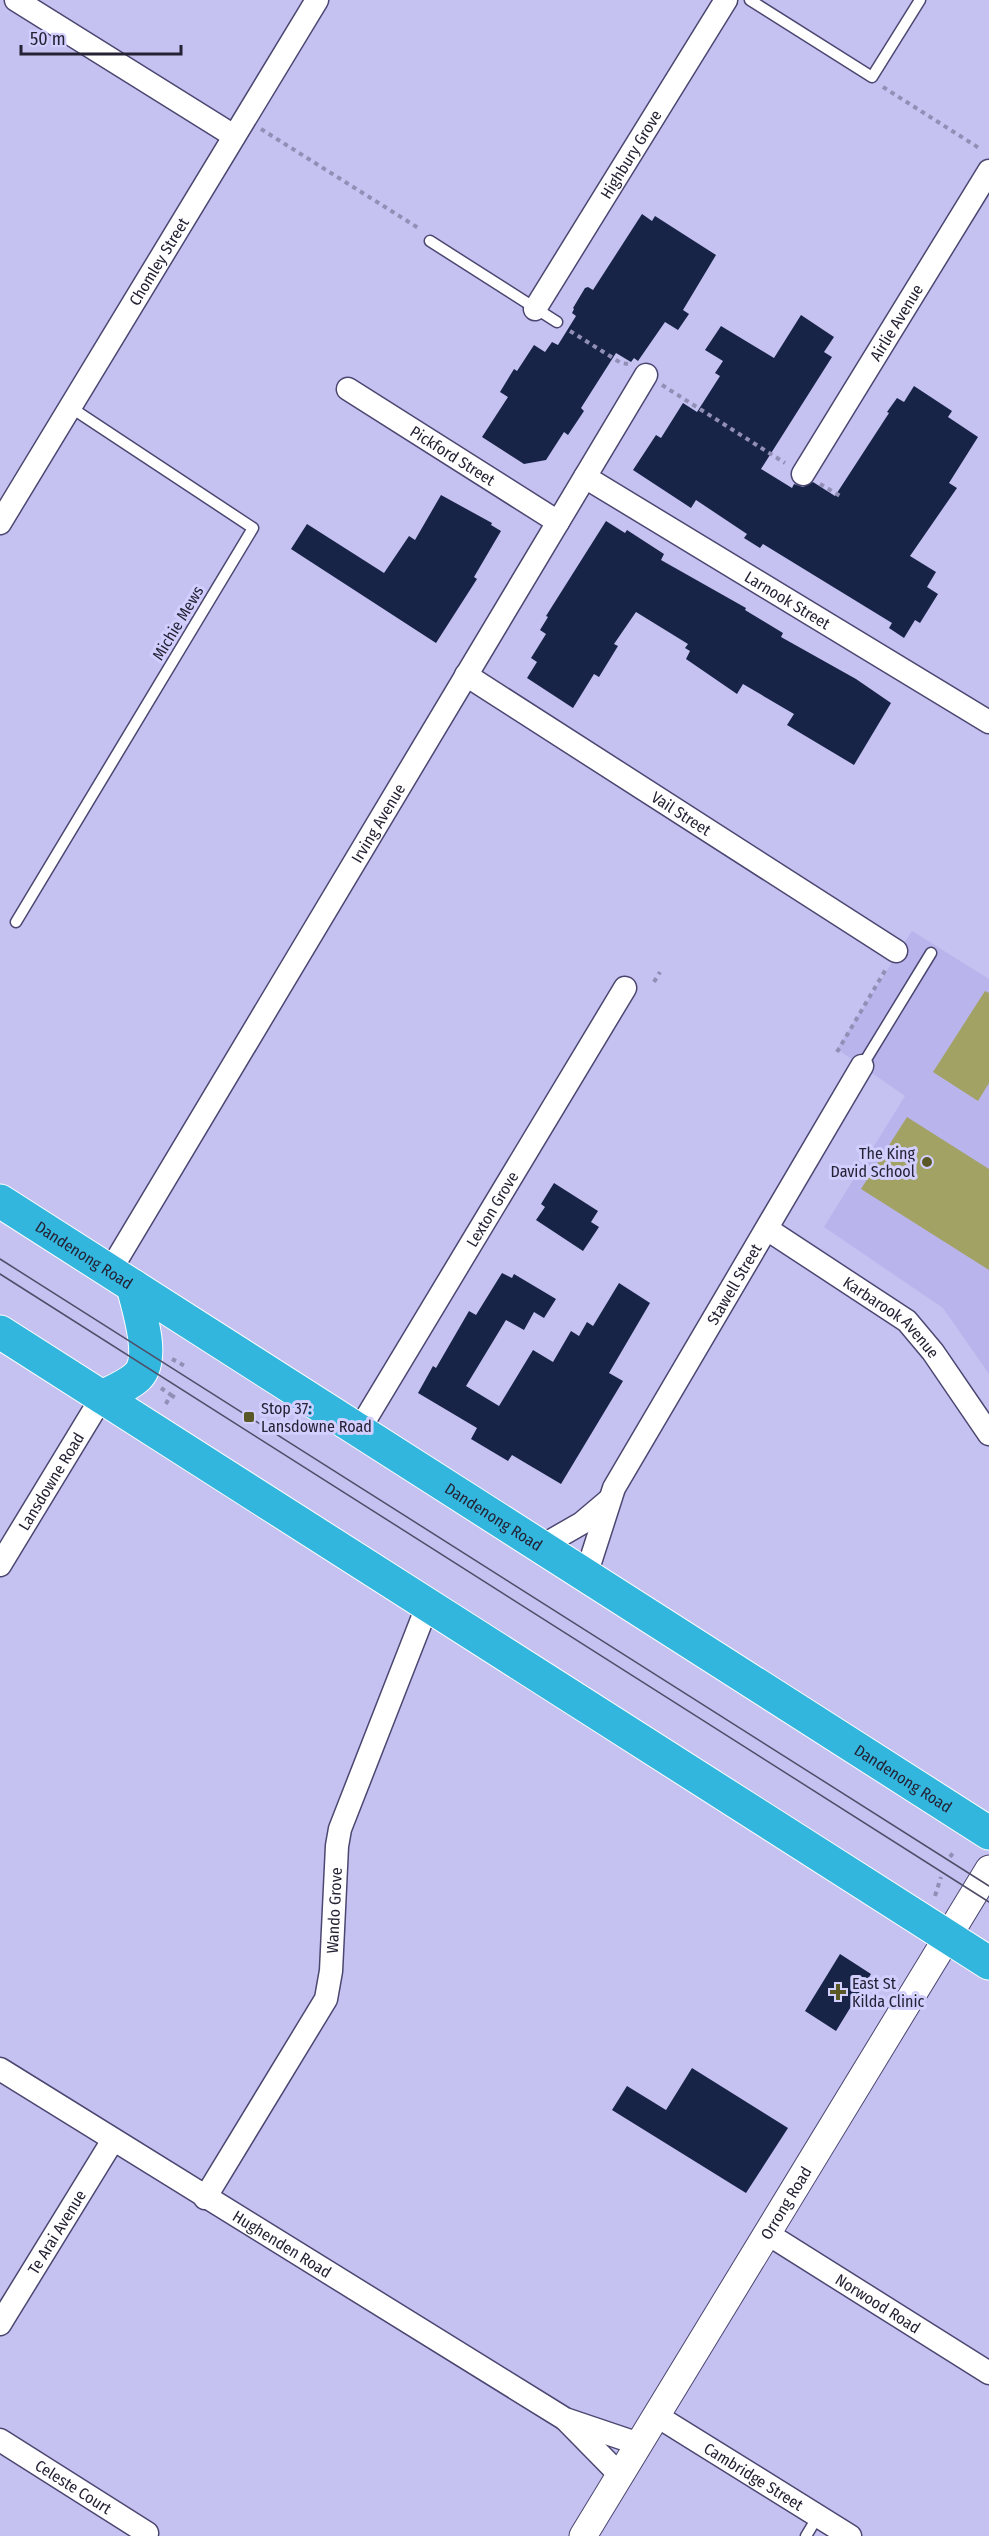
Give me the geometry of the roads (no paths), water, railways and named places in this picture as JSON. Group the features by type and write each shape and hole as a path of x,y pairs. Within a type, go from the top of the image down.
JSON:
{"highway":[{"name":"Dandenong Road","path":"0,1201 989,1833"},
{"path":"102,1397 130,1382 145,1366 147,1353 145,1341 122,1279"},
{"path":"0,1332 989,1963"}],"street":[{"path":"16,0 234,136"},
{"name":"Chomley Street","path":"0,524 317,0"},
{"name":"Highbury Grove","path":"535,309 726,0"},
{"name":"Airlie Avenue","path":"803,474 989,171"},
{"name":"Irving Avenue","path":"122,1279 466,675 646,375"},
{"name":"Pickford Street","path":"348,389 558,522"},
{"name":"Larnook Street","path":"585,477 989,722"},
{"name":"Vail Street","path":"466,675 896,951"},
{"name":"Lexton Grove","path":"359,1430 625,988"},
{"name":"Stawell Street","path":"586,1575 608,1502 622,1473 862,1066"},
{"name":"Karbarook Avenue","path":"766,1229 907,1321 933,1352 989,1434"},
{"name":"Lansdowne Road","path":"0,1565 102,1397"},
{"name":"Stawell Street","path":"542,1546 582,1523 608,1502"},
{"name":"Wando Grove","path":"205,2198 326,1999 331,1971 337,1846 340,1829 428,1604"},
{"name":"Orrong Road","path":"583,2536 989,1869"},
{"name":"Hughenden Road","path":"0,2069 565,2419 639,2444"},
{"name":"Te Arai Avenue","path":"0,2324 113,2140"},
{"name":"Norwood Road","path":"768,2234 989,2373"},
{"name":"Cambridge Street","path":"657,2416 850,2536"},
{"name":"Hughenden Road","path":"565,2419 620,2475"},
{"name":"Celeste Court","path":"0,2440 147,2534"}],"lane":[{"path":"750,0 872,77 920,0"},
{"path":"430,241 557,322"},
{"name":"Michie Mews","path":"16,922 253,528 70,407"},
{"path":"862,1066 931,953"},
{"path":"806,2536 818,2516"}],"tram line":[{"path":"0,1259 989,1886"},
{"path":"0,1274 989,1902"}],"place":[{"name":"The King David School","path":"927,1162"},
{"name":"Stop 37: Lansdowne Road","path":"249,1417"},
{"name":"East St Kilda Clinic","path":"838,1992"}]}
